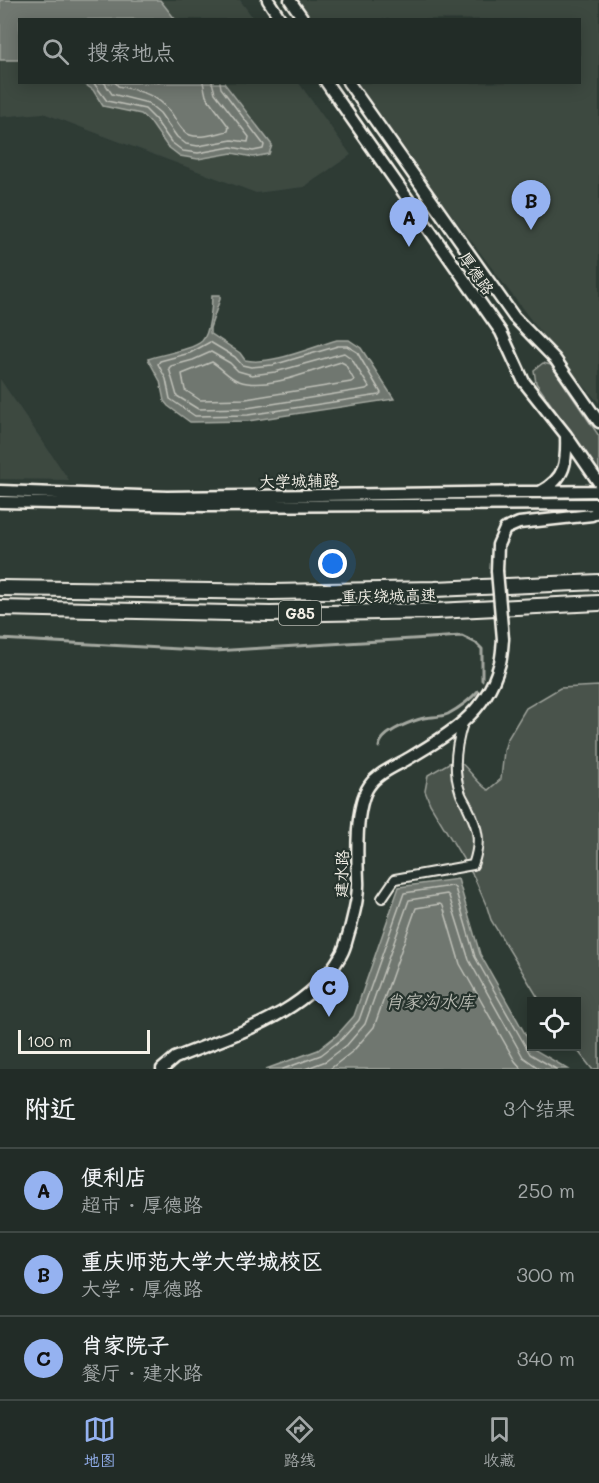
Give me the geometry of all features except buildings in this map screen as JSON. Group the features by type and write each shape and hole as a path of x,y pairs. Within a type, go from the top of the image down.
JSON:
{"highway":[{"name":"重庆绕城高速","path":"0,588 272,592 435,589 599,582"},
{"name":"重庆绕城高速","path":"0,609 270,614 436,611 599,603"}],"street":[{"path":"268,0 280,18"},
{"path":"290,0 303,18"},
{"name":"厚德路","path":"327,84 501,332 524,382 566,435 599,483"},
{"name":"厚德路","path":"349,84 514,318 555,359 599,422"},
{"path":"539,492 551,486 562,475 567,453 566,435"},
{"name":"大学城辅路","path":"0,491 167,497 599,491"},
{"name":"大学城辅路","path":"0,502 205,506 599,504"},
{"name":"建水路","path":"162,1069 176,1058 272,1018 302,1001 327,976 343,952 354,912 359,885 357,844 364,794 369,784 381,774 447,736 463,723 479,707 500,666 503,639 497,571 498,545 505,529 519,524 592,515 599,510"},
{"path":"382,898 394,879 473,865 478,852 479,832 460,792 455,768 456,746 463,723"}],"shaded area":[{"path":"0,0 240,0 253,18 18,18 18,84 300,84 351,155 304,187 256,193 43,113 0,117"},
{"path":"295,0 599,0 599,403 562,361 353,84 581,84 581,18 308,18"},
{"path":"543,363 551,365 599,436 599,473 536,383 534,370"},
{"path":"0,379 69,480 0,479"},
{"path":"599,686 599,1069 592,1069 578,1051 581,1051 581,997 538,997 491,920 474,877 430,804 425,791 428,775 449,763 459,761 488,790 501,779 507,740 526,708 560,688"}],"water":[{"path":"0,0 160,0 174,18 18,18 18,60 0,60"},
{"path":"84,84 225,84 272,145 269,154 253,157 232,153 198,159 180,156 167,146 151,123 141,114 103,106 93,90"},
{"path":"212,295 220,295 220,299 210,333 240,353 245,360 279,358 337,340 349,340 361,348 394,399 248,421 190,422 164,401 160,381 148,359 184,349 202,341 209,326"},
{"name":"肖家沟水库","path":"458,879 480,954 527,1037 527,1051 537,1051 568,1069 266,1069 318,1050 337,1035 354,1016 399,887"}],"waterway":[{"path":"0,639 215,651 462,636 482,649 482,680"},
{"path":"379,747 384,737 395,729 420,719 448,714 478,691"}],"place":[{"name":"重庆师范大学大学城校区","path":"531,230"},
{"name":"便利店","path":"409,247"},
{"name":"肖家院子","path":"329,1017"}]}
